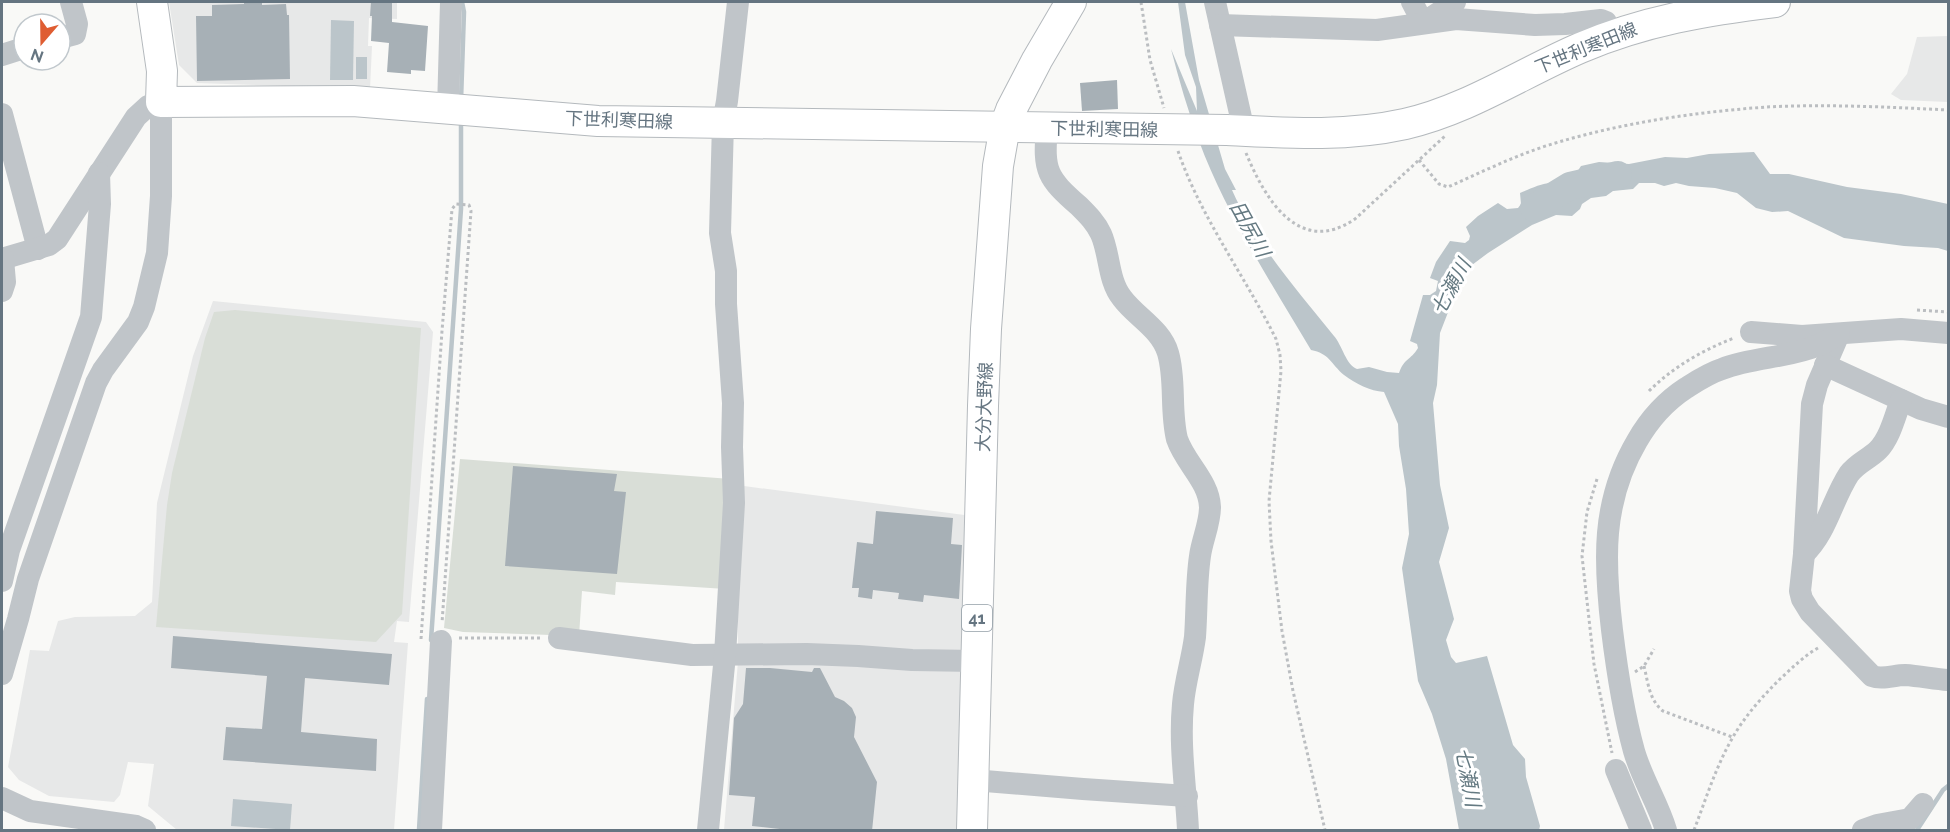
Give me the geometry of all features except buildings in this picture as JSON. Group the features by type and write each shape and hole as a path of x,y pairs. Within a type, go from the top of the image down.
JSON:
{"main road":[{"path":"153,2 162,71 161,102"},
{"name":"大分大野線","path":"972,831 986,329 998,166 1005,126 1011,110 1071,2"},
{"name":"下世利寒田線","path":"161,102 353,101 598,121 1173,128 1239,137 1327,134 1406,124 1439,114 1467,103 1561,56 1611,35 1664,19 1700,11 1775,2"}],"street":[{"path":"71,2 77,24 75,34 72,35"},
{"path":"448,109 451,2"},
{"path":"708,831 725,655 734,489 733,403 726,271 720,233 723,123 738,2"},
{"path":"1215,2 1239,137"},
{"path":"1412,2 1423,23"},
{"path":"1423,23 1455,2"},
{"path":"1220,25 1377,30 1456,19 1552,25 1601,20 1606,22 1611,35"},
{"path":"2,291 5,282 2,259 49,246 57,239 136,117 148,106 161,102 159,243 144,306 138,322 96,383 28,579 2,674"},
{"path":"2,114 38,249"},
{"path":"1047,128 1046,155 1051,179 1098,227 1106,244 1114,282 1121,298 1155,331 1168,353 1177,437 1209,498 1209,519 1198,564 1195,636 1183,705 1182,733 1188,831"},
{"path":"2,581 9,550 90,317 100,204 99,173"},
{"path":"1751,332 1802,336 1900,329 1948,333"},
{"path":"1839,334 1814,394 1811,414 1804,554 1800,583 1802,599 1810,612 1834,638 1867,673 1875,678 1906,675 1948,680"},
{"path":"1666,831 1634,751 1619,683 1607,591 1608,526 1621,471 1641,433 1655,415 1670,400 1704,377 1722,368 1819,345 1839,334"},
{"path":"1826,365 1901,400 1948,417"},
{"path":"1804,554 1822,531 1853,468 1882,445 1901,400"},
{"path":"431,831 439,636"},
{"path":"559,638 692,655 858,656 976,661"},
{"path":"1616,770 1641,831"},
{"path":"973,780 1186,796"},
{"path":"2,798 30,811 136,826 145,831"},
{"path":"1863,831 1877,825 1910,819 1923,804"}],"path":[{"path":"1141,2 1150,60 1193,188 1271,328 1280,355 1281,371 1269,501 1271,541 1282,631 1293,691 1325,831"},
{"path":"1419,160 1439,184 1448,188 1499,163 1552,144 1639,123 1767,107 1857,106 1948,110"},
{"path":"1239,137 1261,186 1276,206 1297,225 1306,230 1324,233 1345,226 1355,219 1453,129"},
{"path":"456,204 469,205 471,211 439,636 442,331 453,209 456,204"},
{"path":"1909,309 1948,312"},
{"path":"1646,395 1658,382 1685,362 1751,332"},
{"path":"1599,474 1587,512 1582,556 1594,664 1616,770"},
{"path":"439,636 559,638"},
{"path":"1694,831 1718,768 1733,738 1752,710 1790,669 1834,638"},
{"path":"1619,683 1644,666 1653,649"},
{"path":"1644,666 1653,701 1658,707 1733,738"}],"shaded area":[{"path":"169,2 397,2 397,19 369,18 368,46 372,46 370,89 197,83 179,65"},
{"path":"1948,36 1948,102 1901,100 1891,94 1907,74 1917,37"},
{"path":"213,301 426,322 433,332 409,622 397,621 394,642 408,643 394,830 177,830 148,806 154,764 128,762 120,795 114,802 49,796 19,780 8,767 30,650 49,651 58,621 75,617 135,616 152,602 157,503 193,356"},
{"path":"235,310 421,328 402,614 376,642 156,627 172,473 205,338 214,312"},
{"path":"460,459 731,479 726,589 616,582 615,595 582,591 579,636 463,632 444,628"},
{"path":"744,486 972,516 964,830 724,830 738,661 738,586"}],"water":[{"name":"田尻川","path":"1178,2 1185,2 1199,80 1225,169 1236,190 1232,190 1265,248 1337,340 1353,367 1357,369 1369,367 1399,373 1403,364 1418,348 1417,344 1410,341 1423,295 1430,295 1436,291 1438,281 1430,278 1436,262 1450,241 1465,243 1470,236 1466,227 1478,216 1498,203 1507,209 1518,208 1521,204 1520,193 1534,187 1554,183 1576,190 1582,183 1577,172 1581,166 1599,162 1629,164 1665,157 1687,158 1709,154 1754,152 1770,174 1789,174 1847,187 1901,194 1948,204 1948,251 1844,238 1788,211 1772,212 1756,208 1737,193 1715,188 1676,183 1664,186 1655,183 1639,183 1633,189 1613,191 1606,196 1591,198 1582,204 1572,216 1556,215 1532,225 1472,265 1459,284 1440,333 1437,385 1433,403 1440,485 1449,528 1439,562 1454,619 1446,640 1451,657 1456,663 1487,656 1513,745 1525,759 1526,777 1540,826 1539,830 1459,830 1446,759 1432,714 1418,681 1402,568 1409,534 1398,424 1384,392 1368,389 1353,381 1326,356 1311,350 1236,221 1199,141 1174,61 1171,49 1197,111 1196,87 1185,55"},
{"path":"331,20 354,21 353,80 330,80"},
{"path":"356,57 367,57 367,79 356,79"},
{"path":"233,799 292,804 290,830 231,826"}],"waterway":[{"path":"461,101 464,12 462,2"},
{"path":"431,640 461,209 461,121"},
{"name":"七瀬川","path":"1534,208 1570,186 1618,175"},
{"path":"419,830 427,699"},
{"path":"1917,830 1948,786"}]}
